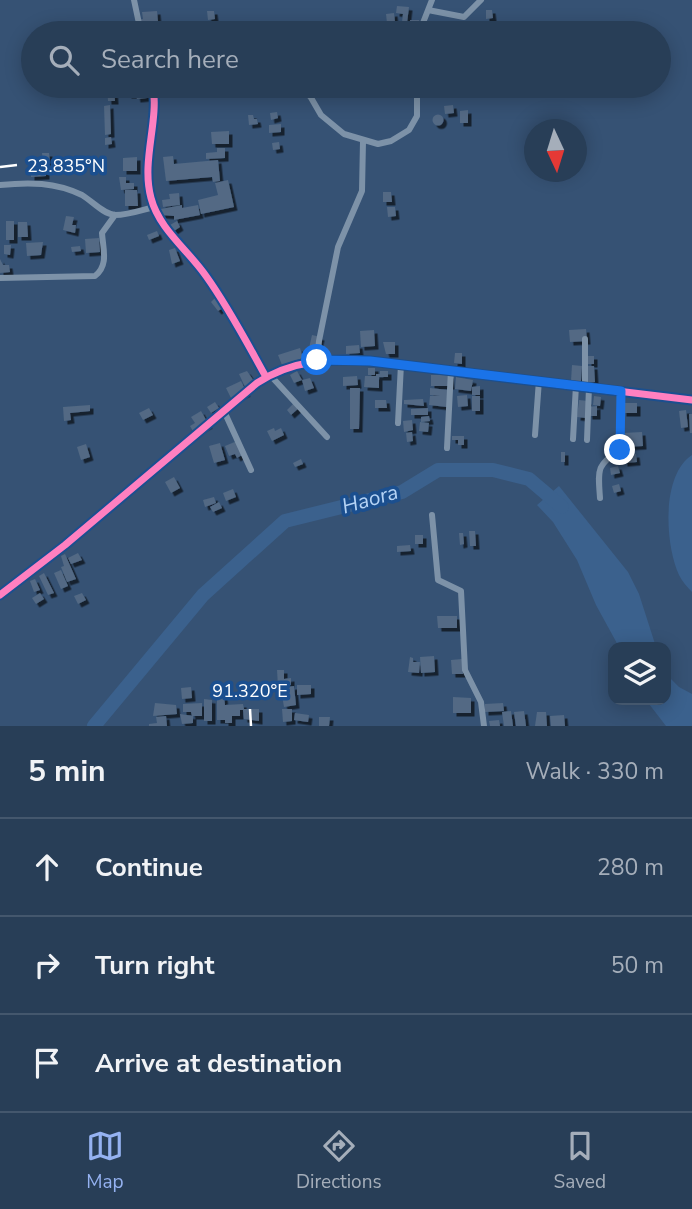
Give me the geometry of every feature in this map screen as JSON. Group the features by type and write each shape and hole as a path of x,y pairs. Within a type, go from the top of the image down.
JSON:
{"street":[{"path":"134,0 138,21"},
{"path":"424,21 432,0"},
{"path":"428,10 464,17 481,0"},
{"path":"154,98 149,184 154,207 215,289 268,376 327,436"},
{"path":"311,98 329,124 344,134 378,144 391,141 409,130 417,116 417,98"},
{"path":"317,360 338,247 362,191 363,141"},
{"path":"0,185 55,185 83,196 115,215 154,207"},
{"path":"0,278 95,276 103,266 102,233 115,215"},
{"path":"585,339 583,386 587,440"},
{"path":"0,595 65,545 268,376 301,363 353,360 401,364 692,400"},
{"path":"398,424 401,364"},
{"path":"447,448 452,370"},
{"path":"535,435 539,380"},
{"path":"573,439 583,386"},
{"path":"600,498 598,478 603,462 620,450 621,391"},
{"path":"224,411 251,470"},
{"path":"432,515 438,580 461,591 466,670 481,702 484,726"}],"water":[{"path":"692,455 692,592 680,577 674,562 669,511 675,478"},
{"path":"559,486 628,572 639,594 654,642 616,642 596,605 577,560 553,522 537,505"},
{"path":"671,679 692,694 692,726 666,726 650,705 671,705"}],"building":[{"path":"397,6 409,7 407,21 402,21 403,14 396,13"},
{"path":"486,10 492,10 493,18 486,19"},
{"path":"157,11 158,21 136,21 143,19 142,12"},
{"path":"207,11 214,11 215,19 208,20"},
{"path":"394,13 395,21 387,21 386,14"},
{"path":"110,105 111,134 105,135 104,106"},
{"path":"453,105 454,113 445,114 444,106"},
{"path":"468,110 468,123 460,123 460,111"},
{"path":"277,112 278,118 271,120 270,113"},
{"path":"438,114 444,120 438,126 432,120"},
{"path":"248,115 253,115 258,124 249,125"},
{"path":"281,124 281,132 269,133 269,125"},
{"path":"229,131 229,144 212,144 211,132"},
{"path":"111,137 112,144 105,145 105,138"},
{"path":"279,142 280,149 273,150 272,143"},
{"path":"217,148 225,148 225,158 206,159 206,153 217,152"},
{"path":"42,153 49,153 50,162 43,162"},
{"path":"173,156 174,164 218,160 220,181 213,182 212,177 166,181 163,157"},
{"path":"137,157 137,171 123,171 123,158"},
{"path":"46,166 46,176 31,177 31,167"},
{"path":"119,177 126,177 126,183 134,183 134,189 121,190"},
{"path":"228,180 234,207 201,214 198,200 218,195 215,183"},
{"path":"125,190 137,190 138,206 125,206"},
{"path":"383,192 391,192 392,202 383,202"},
{"path":"179,193 180,205 163,207 162,200 170,199 169,194"},
{"path":"182,205 182,208 198,205 200,215 174,220 174,216 162,215 161,209"},
{"path":"387,207 395,207 396,216 388,217"},
{"path":"66,216 74,217 72,225 76,225 75,233 63,230"},
{"path":"6,221 14,221 14,240 6,240"},
{"path":"177,221 180,227 174,231 170,225"},
{"path":"18,222 27,222 28,237 18,237"},
{"path":"157,231 159,236 149,240 147,235"},
{"path":"99,238 100,252 86,253 85,239"},
{"path":"43,242 41,255 27,256 26,243"},
{"path":"4,245 11,245 10,255 4,254"},
{"path":"80,246 81,251 72,252 71,247"},
{"path":"175,248 180,261 172,264 169,250"},
{"path":"0,259 3,265 9,265 10,272 0,273"},
{"path":"215,298 223,308 218,311 211,302"},
{"path":"586,329 587,341 570,342 569,330"},
{"path":"374,330 375,346 361,347 360,331"},
{"path":"312,335 321,337 317,355 308,353"},
{"path":"383,342 395,342 395,354 386,354"},
{"path":"359,345 360,353 346,354 346,346"},
{"path":"300,348 303,358 282,365 278,355"},
{"path":"455,353 462,353 462,364 454,363"},
{"path":"588,356 594,356 594,364 588,364"},
{"path":"572,365 582,366 581,381 571,381"},
{"path":"588,366 594,366 595,382 588,383"},
{"path":"368,368 375,368 375,375 368,375"},
{"path":"247,371 256,384 246,389 239,374"},
{"path":"297,371 302,380 294,383 290,375"},
{"path":"380,371 388,371 388,377 379,377 379,388 364,387 365,376 376,376"},
{"path":"431,375 450,375 451,386 431,386"},
{"path":"357,376 358,385 343,386 343,377"},
{"path":"456,377 473,380 471,391 455,389"},
{"path":"310,378 314,388 305,391 302,380"},
{"path":"241,381 247,393 232,400 226,388"},
{"path":"480,386 480,395 472,395 472,387"},
{"path":"350,388 360,388 359,429 350,429"},
{"path":"430,388 448,390 447,407 429,405 430,396 440,396 430,395"},
{"path":"467,395 468,406 458,407 457,396"},
{"path":"472,396 480,396 480,411 472,411"},
{"path":"594,396 601,397 600,406 593,405"},
{"path":"423,399 424,406 404,404 404,400"},
{"path":"375,400 386,400 387,408 375,408"},
{"path":"579,400 588,401 586,418 577,417"},
{"path":"296,401 301,406 291,415 287,410"},
{"path":"215,402 219,408 211,413 207,407"},
{"path":"623,403 637,403 637,413 623,413"},
{"path":"90,405 90,411 70,413 71,420 64,421 63,407"},
{"path":"597,406 597,416 589,416 588,407"},
{"path":"149,408 153,415 143,420 139,413"},
{"path":"428,408 428,415 411,415 411,409"},
{"path":"686,410 688,427 681,428 679,411"},
{"path":"201,411 209,425 194,433 190,426 195,423 191,417"},
{"path":"689,414 692,414 692,433 690,433"},
{"path":"429,416 430,421 421,422 421,417"},
{"path":"412,420 413,430 404,432 403,421"},
{"path":"420,422 429,423 428,432 419,431"},
{"path":"274,428 275,431 281,428 284,435 272,441 267,431"},
{"path":"412,432 413,441 407,442 406,433"},
{"path":"642,432 643,446 623,447 623,433"},
{"path":"452,436 464,436 464,445 458,445 458,440 452,440"},
{"path":"237,441 242,455 237,458 235,454 229,456 225,446"},
{"path":"220,443 225,460 214,463 209,446"},
{"path":"86,444 90,457 81,460 77,447"},
{"path":"561,452 565,452 565,462 561,462"},
{"path":"636,454 637,462 624,463 624,455"},
{"path":"301,459 303,464 295,467 293,463"},
{"path":"618,466 620,473 611,475 610,468"},
{"path":"174,477 180,488 171,493 165,482"},
{"path":"619,484 621,491 614,493 612,486"},
{"path":"233,489 236,497 226,501 223,493"},
{"path":"214,497 216,503 205,507 203,500"},
{"path":"219,502 222,508 213,512 210,507"},
{"path":"469,531 475,531 476,546 470,546"},
{"path":"459,533 463,533 464,544 460,545"},
{"path":"415,535 423,535 423,544 415,544"},
{"path":"410,545 411,551 397,552 397,546"},
{"path":"78,553 82,560 71,564 68,558"},
{"path":"65,554 76,579 67,582 61,567 64,566 61,556"},
{"path":"61,570 68,586 61,589 54,573"},
{"path":"44,573 54,593 48,595 39,576"},
{"path":"35,579 40,590 34,592 30,581"},
{"path":"40,593 44,599 36,604 32,598"},
{"path":"82,593 86,600 78,604 74,596"},
{"path":"437,616 457,616 457,628 438,628"},
{"path":"434,656 435,672 421,673 420,657"},
{"path":"410,657 413,662 420,662 419,673 408,672"},
{"path":"462,659 463,674 452,674 451,660"},
{"path":"277,670 284,670 284,679 291,678 291,685 278,686"},
{"path":"297,685 311,685 311,694 297,695"},
{"path":"294,686 296,705 284,707 278,688"},
{"path":"191,687 192,698 182,699 181,688"},
{"path":"224,696 225,705 243,704 244,709 259,709 259,721 244,719 243,710 240,710 240,716 232,716 232,723 217,720 217,697"},
{"path":"453,697 471,698 471,713 453,713"},
{"path":"204,699 212,700 212,721 204,721"},
{"path":"155,703 176,705 177,714 153,716"},
{"path":"202,703 202,716 183,712 183,704"},
{"path":"503,703 504,711 485,712 485,704"},
{"path":"282,709 292,709 292,721 283,722"},
{"path":"511,711 513,726 504,726 502,712"},
{"path":"524,711 526,726 516,726 514,712"},
{"path":"537,712 546,712 547,726 535,726"},
{"path":"295,713 309,715 308,722 294,720"},
{"path":"180,714 193,716 193,723 182,724"},
{"path":"564,715 565,726 551,726 550,716"},
{"path":"166,716 167,726 149,726 157,723 156,717"},
{"path":"319,717 330,717 329,726 319,726"},
{"path":"499,720 500,726 490,726 489,721"}],"waterway":[{"name":"Haora","path":"94,726 203,595 285,521 402,492 438,470 493,470 529,479 562,507"}],"cycle path":[{"path":"154,98 148,184 155,209 160,220 214,288 266,377"},
{"path":"0,595 65,545 257,383 298,365 340,360 370,361 692,400"}],"route":[{"path":"317,360 370,361 621,391 620,450"}]}
